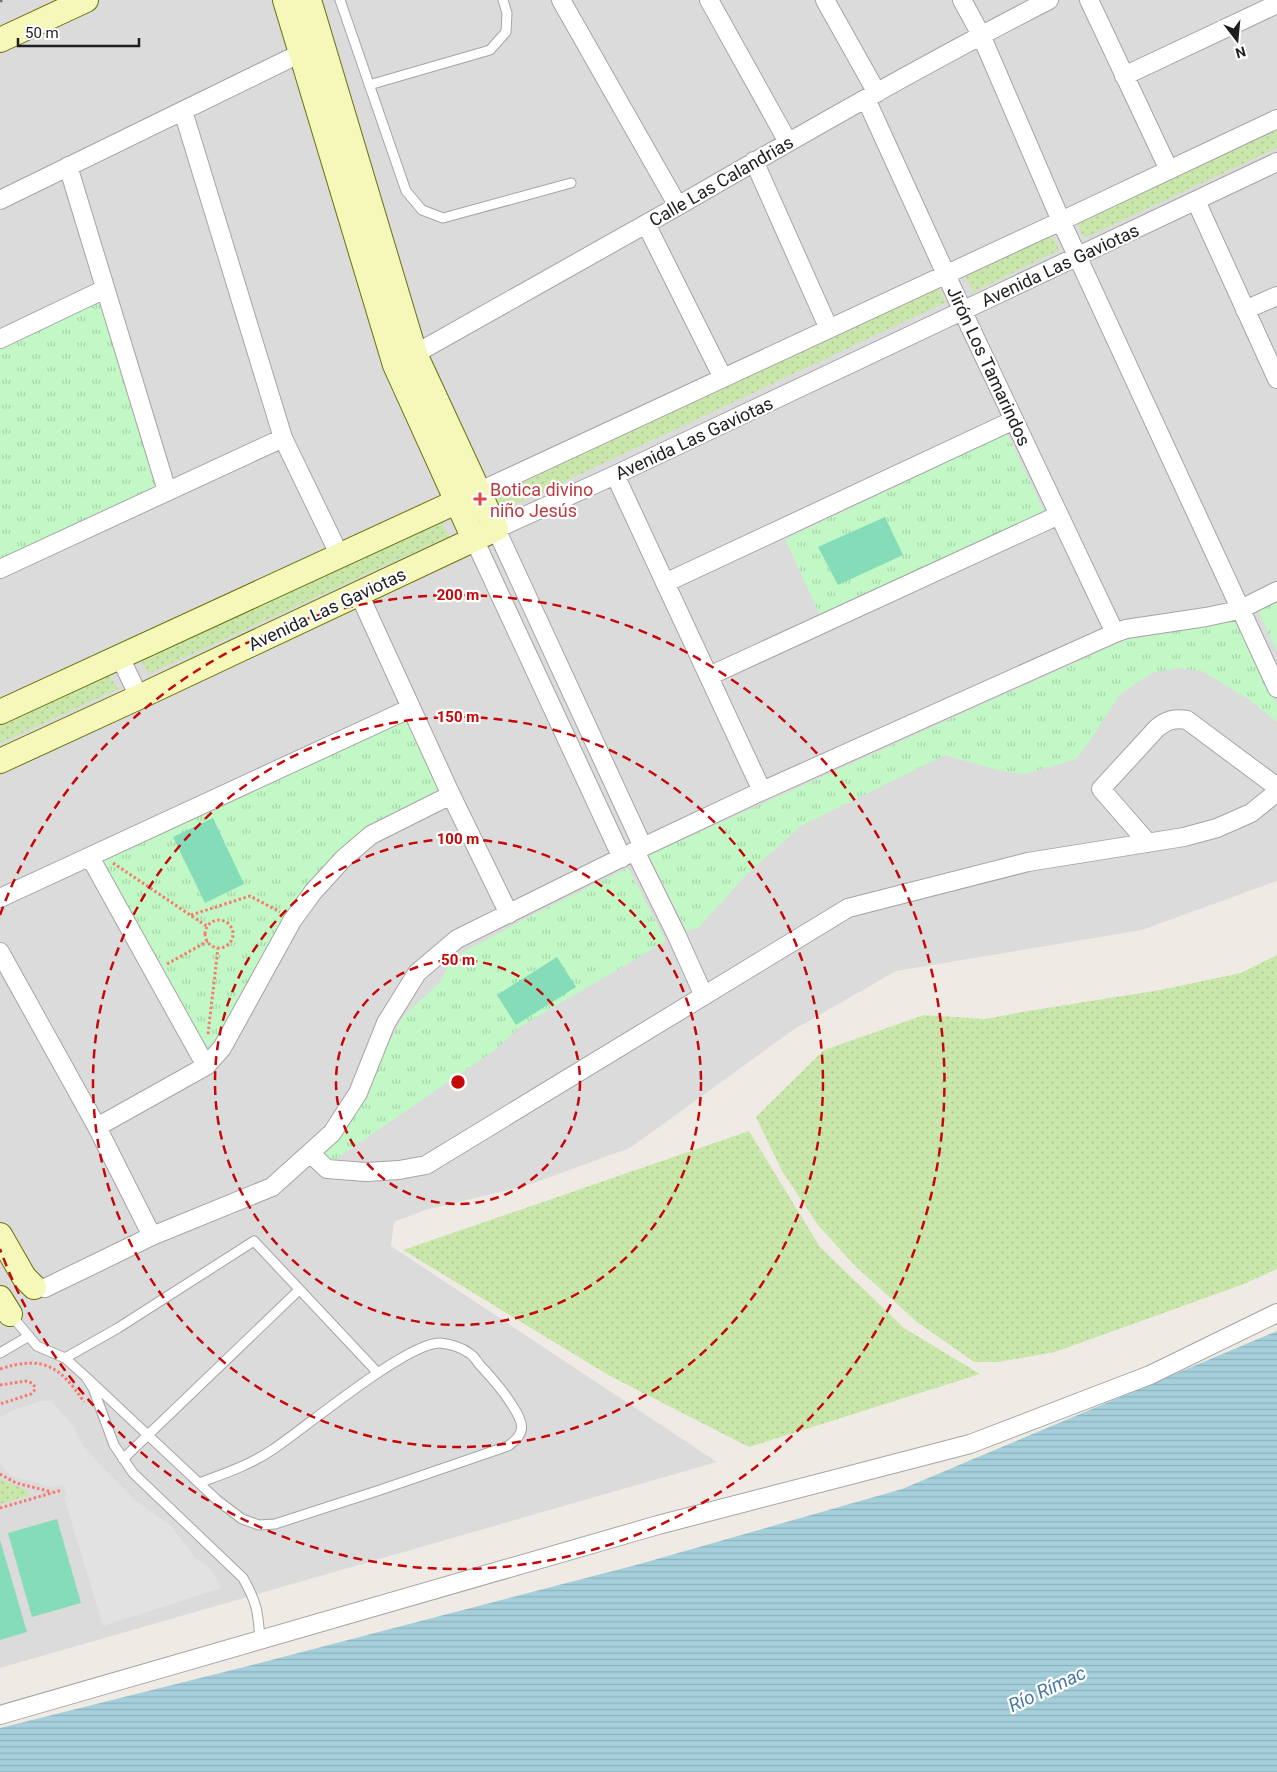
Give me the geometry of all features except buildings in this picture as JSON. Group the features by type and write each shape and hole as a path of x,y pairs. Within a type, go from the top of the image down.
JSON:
{"street":[{"path":"0,40 86,0"},
{"path":"285,0 395,365 474,539 673,929 704,996"},
{"path":"309,0 415,354 496,529 633,852"},
{"path":"561,0 678,206"},
{"path":"709,0 788,142"},
{"name":"Jirón Los Tamarindos","path":"825,0 871,96 946,274 1115,633"},
{"path":"962,0 982,35 1061,221 1277,688"},
{"name":"Calle Las Calandrias","path":"395,365 788,142 1049,0"},
{"path":"1089,0 1169,170"},
{"path":"1124,76 1277,4"},
{"path":"0,200 301,53"},
{"path":"183,110 283,438 340,556"},
{"path":"0,712 478,492 1277,119"},
{"path":"754,162 829,329"},
{"name":"Avenida Las Gaviotas","path":"0,761 615,475 1277,162"},
{"path":"68,166 167,491"},
{"path":"1196,201 1277,379"},
{"path":"646,224 723,378"},
{"path":"0,339 105,289"},
{"path":"1245,310 1277,296"},
{"path":"665,583 1014,420"},
{"path":"0,569 283,438"},
{"path":"615,475 762,791"},
{"path":"709,676 1059,515"},
{"path":"0,1235 24,1278 34,1287 45,1288 152,1236 272,1186 332,1134 358,1092 386,1023 417,973 457,939 762,791 1115,633 1126,629 1240,610 1277,590"},
{"path":"359,594 451,795 509,914"},
{"path":"120,657 139,698"},
{"path":"0,898 411,708"},
{"path":"1148,843 1101,789 1157,728 1166,722 1176,718 1187,720 1277,787"},
{"path":"310,1153 327,1169 366,1172 426,1166 848,908 1028,862 1184,838 1218,828 1251,813 1277,792"},
{"path":"98,1127 206,1066 222,1048 292,921 313,892 344,858 371,835 451,795"},
{"path":"90,857 206,1066"},
{"path":"0,952 98,1127 152,1236"},
{"path":"0,1715 658,1525 970,1444 1150,1375 1277,1313"}],"lane":[{"path":"340,0 406,192 422,210 443,218 571,183"},
{"path":"369,85 490,50 506,32 507,13 503,0"},
{"path":"64,1358 118,1328 254,1241 378,1373"},
{"path":"123,1459 299,1290"},
{"path":"5,1306 37,1346 64,1358 217,1500 242,1520 259,1525 274,1524 508,1446 519,1438 522,1429 517,1412 502,1390 469,1353 450,1344 438,1343 421,1348 378,1373 270,1451 230,1471 199,1483"},
{"path":"0,1353 28,1336"},
{"path":"86,1377 114,1445 123,1459 145,1486 243,1578 257,1607 260,1640"}],"path":[{"path":"107,859 208,927"},
{"path":"190,915 250,896 283,914"},
{"path":"216,921 226,922 233,931 228,945 218,948 212,946 208,941 206,932 208,927 216,921"},
{"path":"164,966 208,941"},
{"path":"208,1038 218,948"},
{"path":"0,1369 33,1361 47,1366 60,1372 87,1407"},
{"path":"0,1385 26,1381 32,1383 35,1387 31,1394 0,1404"},
{"path":"0,1474 16,1483 52,1492"},
{"path":"0,1508 62,1490"}],"shaded area":[{"path":"0,0 1277,0 1277,881 1142,930 896,971 793,1030 630,1148 525,1186 425,1210 394,1222 391,1246 717,1462 0,1668"},
{"path":"41,1401 51,1401 74,1427 82,1444 94,1458 134,1499 171,1526 196,1559 209,1567 221,1588 103,1626 64,1497 67,1496 63,1485 50,1487 10,1475 0,1464 0,1417 16,1409"}],"green space":[{"path":"1277,125 1277,148 1084,238 1075,219"},
{"path":"1050,231 1059,250 973,292 964,273"},
{"path":"937,284 946,302 504,510 493,490"},
{"path":"96,301 102,303 156,481 153,489 0,564 0,346"},
{"path":"1007,434 1044,511 821,617 785,539"},
{"path":"439,516 449,536 148,674 139,656"},
{"path":"885,517 903,555 838,585 818,547"},
{"path":"1277,602 1277,652 1258,610"},
{"path":"1236,617 1277,704 1277,722 1250,700 1202,671 1177,668 1152,673 1120,694 1076,759 1024,774 1002,771 945,755 801,826 747,874 698,928 687,931 649,855 1125,640 1172,632"},
{"path":"107,671 118,689 0,743 0,720"},
{"path":"403,717 407,720 439,791 347,845 318,872 289,914 221,1037 208,1046 200,1042 101,863 103,856"},
{"path":"213,818 244,884 205,903 173,837"},
{"path":"628,868 666,941 520,1027 495,1050 331,1162 320,1150 363,1094 402,1018 441,981 452,958 521,921"},
{"path":"1277,955 1277,1269 1244,1284 1055,1352 999,1362 974,1362 917,1322 855,1266 818,1225 782,1171 756,1117 824,1050 924,1015 985,1019 1160,990 1241,973"},
{"path":"557,957 576,987 516,1025 497,995"},
{"path":"749,1131 820,1247 904,1328 980,1374 749,1447 610,1376 403,1250"},
{"path":"0,1479 26,1490 30,1495 0,1504"},
{"path":"57,1519 81,1603 32,1617 8,1533"},
{"path":"0,1540 27,1632 0,1640"}],"water":[{"name":"Río Rímac","path":"1277,1331 1277,1772 0,1772 0,1728 252,1665 636,1565 902,1489"}],"place":[{"name":"Botica divino niño Jesús","path":"480,499"}]}
